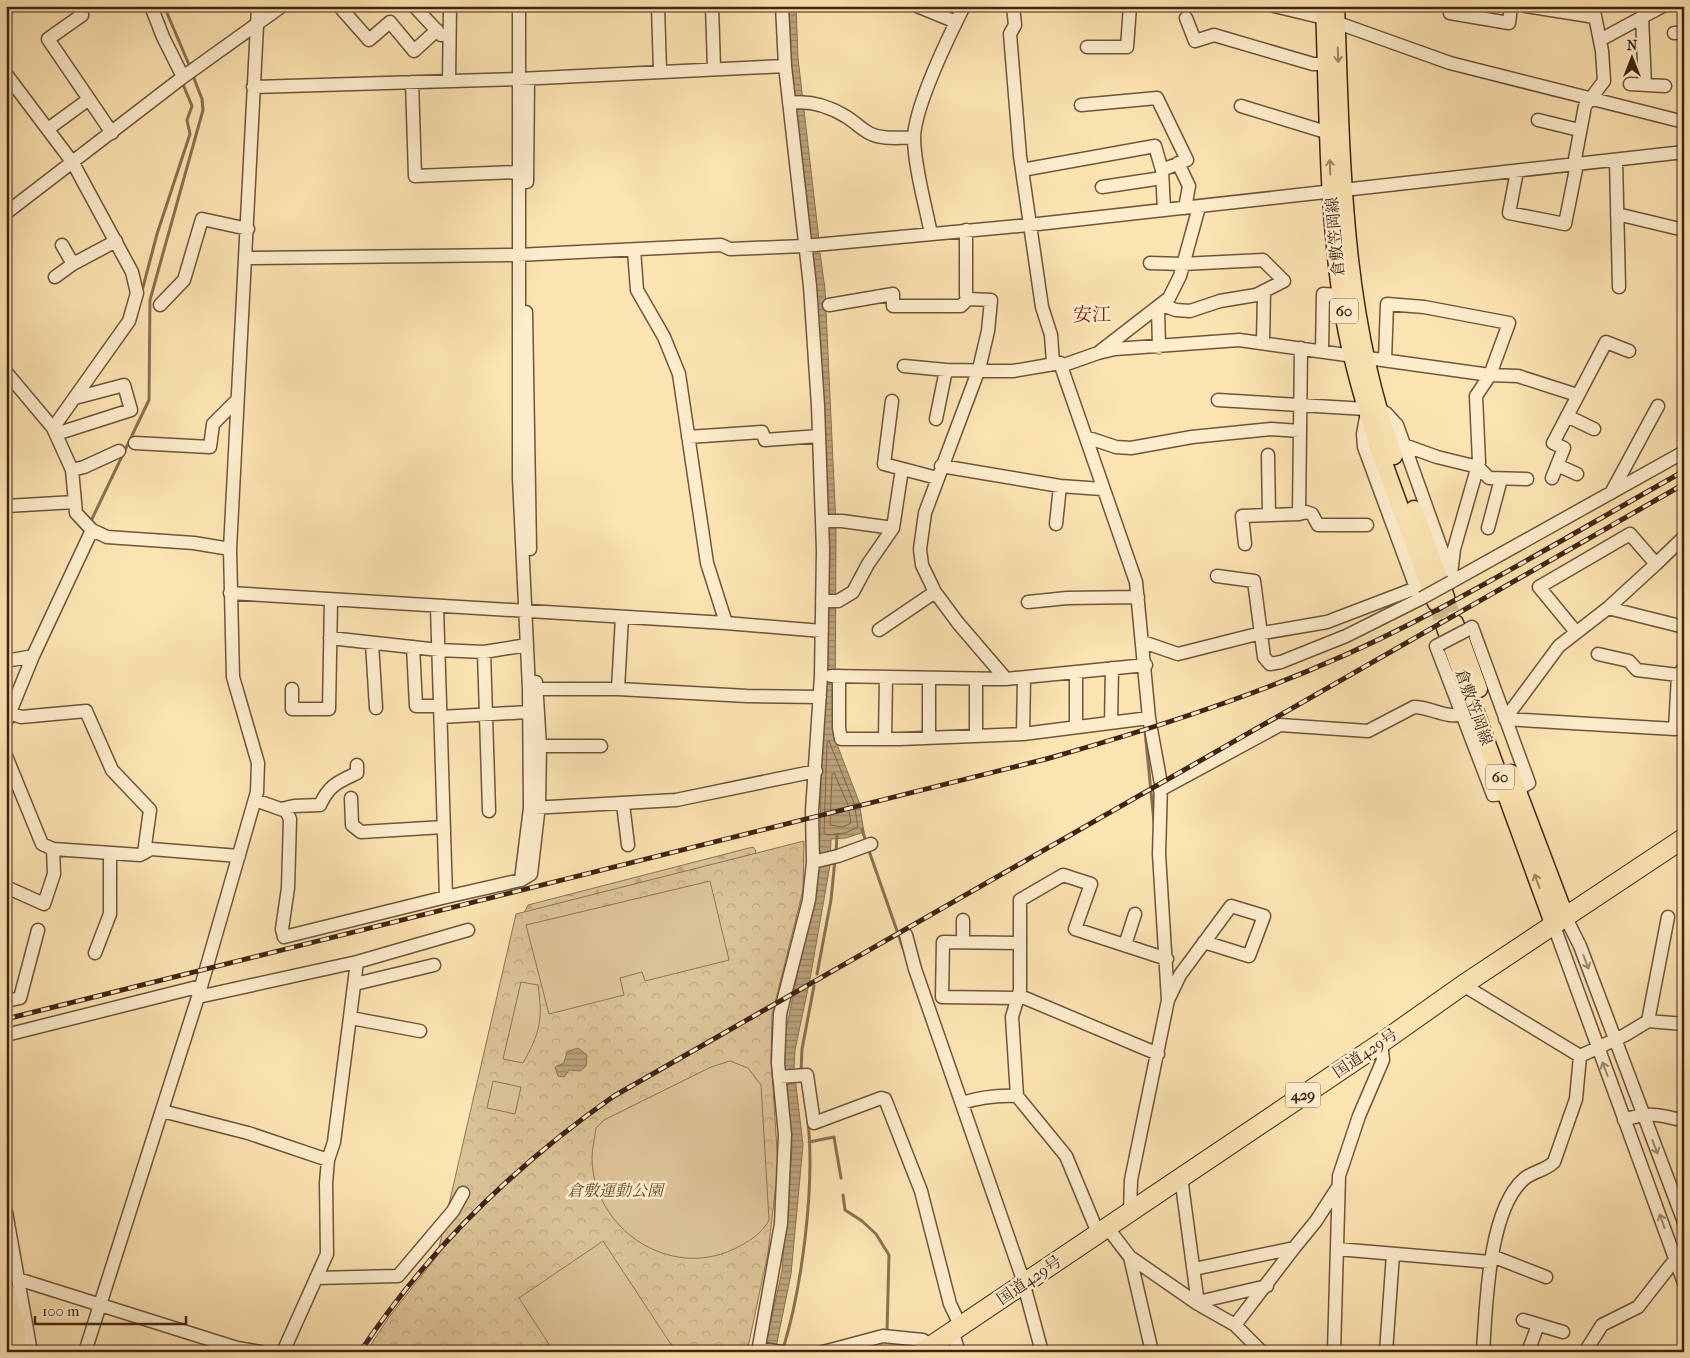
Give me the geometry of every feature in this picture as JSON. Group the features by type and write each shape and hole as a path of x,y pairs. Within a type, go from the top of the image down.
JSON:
{"highway":[{"name":"国道429号","path":"926,1349 1381,1043 1463,985 1684,838"}],"main road":[{"name":"倉敷笠岡線","path":"1330,13 1326,64 1329,133 1352,288 1359,357"},
{"name":"倉敷笠岡線","path":"1330,13 1338,190 1335,252 1341,295 1359,357 1370,409 1437,590"},
{"name":"倉敷笠岡線","path":"1456,627 1512,792 1560,922"},
{"path":"12,1284 19,1352"}],"street":[{"path":"85,6 80,10 82,15 48,39 112,133"},
{"path":"151,6 163,37 183,77"},
{"path":"88,1351 100,1306 199,992 257,792 258,763 233,677 230,549 258,6"},
{"path":"6,214 183,77 282,6"},
{"path":"339,6 369,40 390,22 414,51 437,30"},
{"path":"414,6 449,43"},
{"path":"449,81 450,6"},
{"path":"519,6 524,79 521,255"},
{"path":"658,6 660,71"},
{"path":"712,6 714,68"},
{"path":"782,6 785,66 796,102 811,245 810,286 819,436 828,521 829,601 822,632 837,728 841,739 1022,734 1145,718"},
{"path":"917,6 956,22"},
{"path":"931,234 914,138 920,111 964,6"},
{"path":"1013,6 1012,29 1029,225 1042,307 1051,335 1056,363 1086,437 1100,489 1131,567 1143,642 1145,718 1160,790 1159,854 1168,1000"},
{"path":"1087,47 1127,48 1130,6"},
{"path":"1274,6 1330,13 1450,63 1587,101 1684,122"},
{"path":"1452,6 1450,14 1509,23 1511,6"},
{"path":"1517,171 1509,213 1565,224 1576,164 1579,130 1587,101 1604,81 1600,40 1594,12 1526,6"},
{"path":"1600,40 1663,6"},
{"path":"1642,17 1645,85"},
{"path":"1186,18 1195,41 1214,35 1313,64 1326,64"},
{"path":"253,87 524,79 714,68 785,66"},
{"path":"6,74 73,163 132,272 137,293 129,322 55,431"},
{"path":"524,79 518,172 528,612 533,689 528,712 534,808"},
{"path":"412,82 415,176 518,172"},
{"path":"1630,84 1665,86"},
{"path":"1082,105 1157,98 1187,160 1162,174 1102,187"},
{"path":"48,129 90,99"},
{"path":"796,102 839,113 870,134 880,137 914,138"},
{"path":"1241,106 1329,133"},
{"path":"1538,120 1579,130"},
{"path":"1024,169 1155,146 1162,174 1164,210"},
{"path":"246,258 521,255 721,245 730,249 811,245 1199,207 1684,152"},
{"path":"1616,160 1619,287"},
{"path":"1178,164 1190,186 1185,208"},
{"path":"1098,353 1160,306 1175,288 1199,207"},
{"path":"1617,214 1684,230"},
{"path":"160,305 184,280 202,219 248,229"},
{"path":"829,305 893,294 893,306 961,306 968,298 966,230"},
{"path":"55,277 73,264 116,241"},
{"path":"62,245 73,264"},
{"path":"634,250 636,290 664,337 680,374 707,563 726,623"},
{"path":"1150,263 1182,264 1263,260 1284,281 1242,299 1220,301 1190,311 1160,306"},
{"path":"1263,343 1264,291"},
{"path":"1322,351 1323,294 1341,295"},
{"path":"968,298 991,300 992,304 979,369 939,472 925,514 920,549 922,565 935,592 958,623 1006,679"},
{"path":"1385,360 1387,304 1424,307 1509,323 1490,375 1476,396 1478,467 1454,549 1437,590"},
{"path":"1159,347 1160,306"},
{"path":"904,366 946,370 1013,371 1115,349 1239,340 1490,375 1518,376 1577,395"},
{"path":"1552,478 1564,448 1553,443 1606,342 1629,351"},
{"path":"1299,514 1301,348"},
{"path":"936,419 946,370"},
{"path":"6,374 55,431 74,469 76,513 92,530 107,537 230,549"},
{"path":"55,431 131,410 124,385 76,398"},
{"path":"135,443 210,446 213,424 237,400"},
{"path":"1218,400 1370,409 1386,412 1396,425 1404,445 1437,590"},
{"path":"892,402 884,464 902,469 1100,489"},
{"path":"1610,493 1658,406"},
{"path":"1370,409 1363,434 1364,447 1437,590"},
{"path":"1566,416 1594,429"},
{"path":"1086,437 1116,447 1132,448 1192,437 1271,430 1300,431"},
{"path":"688,437 762,432 765,440 819,436"},
{"path":"1404,445 1437,457 1478,467 1489,478 1527,479"},
{"path":"74,469 119,451"},
{"path":"1217,576 1254,581 1264,657 1270,664 1281,662 1346,636 1437,590 1684,452"},
{"path":"1268,455 1269,515"},
{"path":"1557,465 1577,474"},
{"path":"829,601 853,592 868,564 892,528 902,469"},
{"path":"1488,528 1500,479"},
{"path":"1056,524 1060,486"},
{"path":"6,506 75,502"},
{"path":"1245,544 1242,516 1299,514 1306,512 1312,514 1318,525 1367,525"},
{"path":"828,521 892,528"},
{"path":"92,530 33,656 8,717 86,711 112,770 150,810 144,853"},
{"path":"1576,632 1539,587 1630,534 1656,564"},
{"path":"1505,718 1559,646 1608,608 1684,538"},
{"path":"1143,642 1178,654 1261,634 1327,622 1437,590"},
{"path":"879,630 935,592"},
{"path":"230,593 726,623 822,632"},
{"path":"1028,602 1067,598 1136,598"},
{"path":"292,689 292,709 329,709 331,600"},
{"path":"437,606 446,898"},
{"path":"1608,608 1680,626 1684,629"},
{"path":"255,800 286,811 290,820 288,888 282,930 284,937 521,880 534,808 540,746 526,644 528,612"},
{"path":"618,689 622,617"},
{"path":"1456,627 1472,627 1529,784 1512,792 1493,795 1436,646 1456,627"},
{"path":"330,638 439,650 484,652 526,644"},
{"path":"372,643 376,708"},
{"path":"413,647 416,706 440,711 487,715 528,712"},
{"path":"484,652 489,811"},
{"path":"1505,718 1675,729 1681,672 1637,670 1629,661 1598,654"},
{"path":"6,661 33,656"},
{"path":"830,676 1006,679 1143,665"},
{"path":"1111,723 1112,668"},
{"path":"1076,673 1076,727"},
{"path":"770,1351 781,1224 784,1135 780,1014 809,900 815,861 812,812 820,728 820,697 830,676"},
{"path":"885,739 886,677"},
{"path":"929,678 929,737"},
{"path":"1022,734 1024,678"},
{"path":"976,679 976,736"},
{"path":"533,689 618,689 747,696 820,697"},
{"path":"1160,790 1280,725 1368,731 1414,707 1422,707 1454,716 1463,714"},
{"path":"820,728 837,728"},
{"path":"540,746 601,746"},
{"path":"6,756 42,844 53,849 144,853 151,849 239,856"},
{"path":"281,809 294,806 320,805 326,792 332,786 357,773 357,765"},
{"path":"534,808 676,800 816,771"},
{"path":"351,798 352,825 361,832 444,827"},
{"path":"623,804 628,845"},
{"path":"815,861 838,856 868,845"},
{"path":"6,887 44,904 54,874 53,849"},
{"path":"95,953 110,914 110,853"},
{"path":"1164,958 1075,929 1091,884 1062,875 1020,900 1018,996 1012,1017 1017,1096 1066,1156 1103,1230 1130,1257 1198,1303 1235,1325 1262,1352"},
{"path":"1130,1212 1131,1180 1155,1053 1168,1000 1180,975 1204,942 1231,906 1264,916 1249,956 1204,942"},
{"path":"1125,945 1135,914"},
{"path":"1648,1021 1668,917"},
{"path":"963,920 963,942"},
{"path":"1560,922 1580,946 1684,1222"},
{"path":"1560,922 1597,1049 1684,1283"},
{"path":"6,1001 20,998 38,930"},
{"path":"6,1036 199,992 358,962 468,930"},
{"path":"906,935 925,997 1023,1284 1042,1352"},
{"path":"942,997 943,942 1020,943"},
{"path":"282,1352 327,1254 326,1183 328,1160 334,1142 358,962"},
{"path":"355,984 434,965"},
{"path":"1463,985 1580,1056"},
{"path":"925,997 1018,996 1155,1053"},
{"path":"351,1018 420,1031"},
{"path":"1580,1056 1615,1040 1648,1021 1684,1024"},
{"path":"1334,1352 1339,1176 1360,1116 1383,1060 1381,1043"},
{"path":"1483,1352 1491,1259 1499,1223 1515,1189 1525,1178 1548,1168 1554,1162 1576,1099 1580,1056"},
{"path":"781,1076 807,1075 814,1124 881,1098 885,1099 921,1191 956,1328 959,1352"},
{"path":"962,1103 992,1096 1017,1096"},
{"path":"162,1111 248,1133 328,1160"},
{"path":"1624,1120 1642,1114 1660,1114 1684,1121"},
{"path":"1181,1177 1198,1303"},
{"path":"1235,1325 1316,1221 1339,1185"},
{"path":"316,1278 398,1276 453,1211 463,1194"},
{"path":"6,1212 12,1284 31,1352"},
{"path":"1194,1269 1294,1248"},
{"path":"1585,1352 1602,1325 1638,1307 1684,1248"},
{"path":"1337,1249 1491,1259 1546,1277"},
{"path":"1386,1352 1393,1254"},
{"path":"1130,1257 1152,1352"},
{"path":"12,1284 100,1306 237,1348 261,1352"},
{"path":"1198,1303 1267,1286"},
{"path":"1523,1320 1563,1332"},
{"path":"1528,1352 1538,1324"},
{"path":"823,1352 883,1336 923,1340 926,1349"},
{"path":"6,1348 7,1352"}],"green space":[{"name":"倉敷運動公園","path":"804,841 803,890 772,1015 771,1057 778,1166 768,1253 747,1352 366,1352 389,1317 437,1256 516,914"},
{"path":"753,847 756,851 754,856 523,915 528,905"},
{"path":"710,881 729,960 645,981 642,972 620,978 624,995 549,1014 526,925"},
{"path":"521,982 538,985 540,1008 537,1034 523,1063 503,1059"},
{"path":"730,1061 748,1068 761,1085 769,1220 759,1233 749,1240 734,1249 709,1257 685,1258 661,1253 639,1242 620,1226 605,1207 596,1184 592,1158 596,1128 604,1120 711,1067"},
{"path":"493,1081 521,1087 515,1114 487,1108"},
{"path":"603,1241 676,1352 554,1352 519,1298"}],"water":[{"path":"787,6 796,6 798,58 819,240 813,241 808,236 789,55"},
{"path":"820,253 825,289 836,526 835,739 859,802 864,832 846,838 831,839 830,865 810,979 795,1050 794,1069 803,1145 791,1274 775,1352 764,1352 782,1271 792,1147 784,1069 785,1035 818,874 820,838 822,732 810,254"},
{"path":"578,1048 587,1055 586,1066 580,1071 569,1070 564,1077 558,1076 555,1067 564,1063 567,1052"}],"waterway":[{"path":"164,6 190,67"},
{"path":"1257,6 1263,7"},
{"path":"91,521 149,400 150,300 203,110 202,99 193,76"},
{"path":"142,291 157,234 190,134 187,120 192,106 182,82"},
{"path":"1145,731 1154,822"},
{"path":"862,829 866,842"},
{"path":"836,853 837,835"},
{"path":"868,848 903,948"},
{"path":"817,974 831,900 835,859"},
{"path":"801,1072 802,1049 814,986"},
{"path":"783,1349 796,1297 805,1237 810,1176 808,1122"},
{"path":"809,1142 834,1137 841,1178"},
{"path":"843,1195 845,1210 862,1221 876,1234 889,1255 887,1332"},
{"path":"1110,1241 1126,1262"}],"tunnel":[{"path":"1446,597 1455,623"},
{"path":"1436,603 1445,628"}],"railway":[{"path":"6,1019 1046,759 1185,716 1322,665 1410,624 1514,568 1684,471"},
{"path":"360,1352 414,1279 475,1212 542,1151 614,1096 1684,484"}],"district":[{"name":"安江","path":"1092,315"}]}
